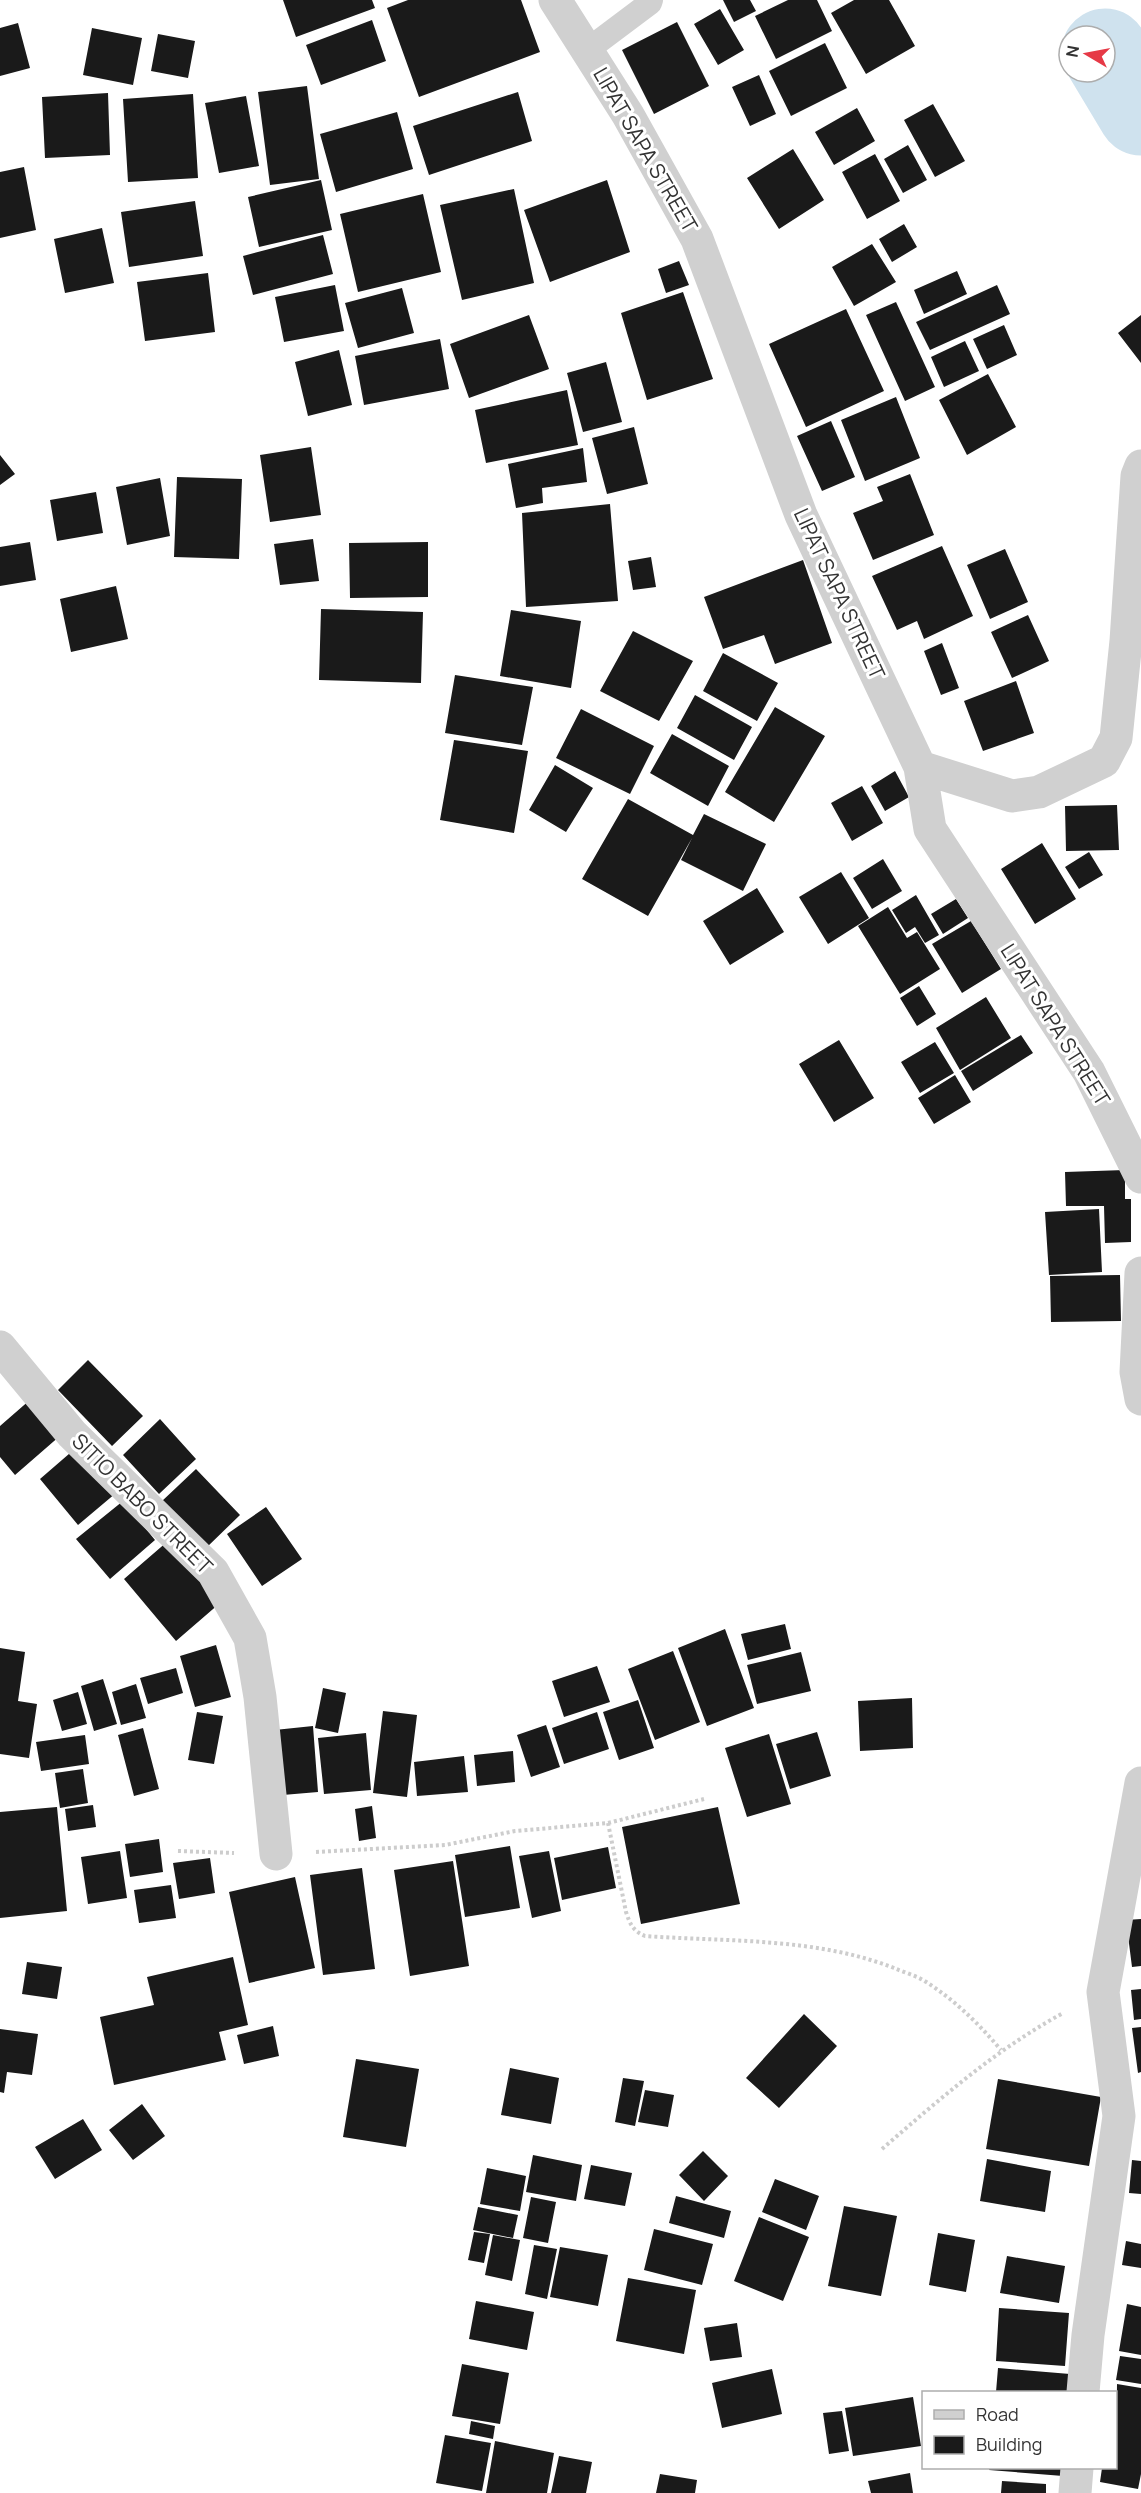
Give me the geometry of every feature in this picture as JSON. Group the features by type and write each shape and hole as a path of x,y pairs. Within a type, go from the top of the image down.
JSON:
{"street":[{"name":"LIPAT SAPA STREET","path":"555,0 628,115 697,239 801,515 920,767 930,829 1089,1072 1141,1177"},
{"path":"920,767 1012,796 1039,792 1104,761 1116,738 1126,641 1137,476 1141,466"},
{"path":"1141,1273 1136,1372 1141,1399"},
{"name":"SITIO BABO STREET","path":"0,1347 72,1434 213,1572 250,1638 260,1697 276,1854"},
{"path":"1083,2391 1088,2335 1119,2116 1103,1992 1141,1783"},
{"path":"1075,2493 1077,2469"}],"lane":[{"path":"586,51 651,0"}],"path":[{"path":"178,1851 276,1854 445,1845 515,1831 608,1823 704,1799"},
{"path":"608,1823 626,1912 630,1925 636,1932 645,1936 800,1944 873,1960 921,1978 942,1992 976,2020 1001,2050"},
{"path":"882,2150 948,2092 1001,2050 1103,1992"}],"building":[{"path":"283,0 372,0 375,8 296,37"},
{"path":"408,0 521,0 540,52 419,97 387,8"},
{"path":"723,0 750,0 756,11 734,22"},
{"path":"788,0 817,0 832,31 776,59 755,16"},
{"path":"854,0 889,0 915,46 866,74 831,13"},
{"path":"720,9 744,50 718,65 694,24"},
{"path":"372,20 386,61 321,85 306,45"},
{"path":"677,22 709,86 654,114 622,50"},
{"path":"18,23 30,68 0,76 0,28"},
{"path":"92,28 142,38 133,85 83,75"},
{"path":"158,34 195,41 188,78 151,71"},
{"path":"825,43 847,88 791,116 769,71"},
{"path":"759,75 776,114 750,126 732,87"},
{"path":"307,86 319,179 270,185 258,92"},
{"path":"518,92 532,141 429,175 413,126"},
{"path":"108,93 110,155 45,158 42,97"},
{"path":"193,94 198,178 128,182 123,99"},
{"path":"246,96 259,166 219,173 205,103"},
{"path":"933,104 965,161 935,177 904,120"},
{"path":"857,108 875,141 834,165 815,132"},
{"path":"397,112 413,169 336,192 320,134"},
{"path":"908,145 927,180 903,193 884,159"},
{"path":"793,149 824,200 779,229 747,178"},
{"path":"875,154 900,201 867,219 842,172"},
{"path":"24,167 36,230 0,238 0,172"},
{"path":"321,180 332,230 259,247 248,197"},
{"path":"607,180 630,252 550,282 524,210"},
{"path":"514,189 534,283 462,300 440,205"},
{"path":"423,194 441,272 358,292 340,214"},
{"path":"195,201 203,256 129,267 121,212"},
{"path":"904,224 917,247 892,262 879,239"},
{"path":"102,228 114,283 65,293 54,239"},
{"path":"323,235 333,274 253,295 243,256"},
{"path":"872,244 896,282 854,306 832,267"},
{"path":"679,261 689,285 666,293 658,269"},
{"path":"957,271 967,294 924,314 914,290"},
{"path":"208,273 215,332 145,341 137,282"},
{"path":"335,285 344,331 284,342 275,297"},
{"path":"997,285 1010,314 930,350 916,322"},
{"path":"402,288 414,333 358,348 345,303"},
{"path":"683,292 713,379 647,400 621,313"},
{"path":"896,302 935,387 905,401 866,315"},
{"path":"846,309 884,391 806,427 769,344"},
{"path":"529,315 549,369 469,398 450,344"},
{"path":"1141,315 1141,363 1118,333"},
{"path":"1004,325 1017,355 987,369 973,339"},
{"path":"440,339 449,389 364,405 355,356"},
{"path":"965,341 979,371 944,387 931,357"},
{"path":"339,350 352,405 308,416 295,362"},
{"path":"606,362 622,422 583,432 567,373"},
{"path":"988,374 1016,427 967,455 939,400"},
{"path":"567,390 578,445 486,463 475,410"},
{"path":"896,397 920,458 865,481 841,420"},
{"path":"831,421 855,477 822,491 797,436"},
{"path":"634,427 648,484 607,494 592,438"},
{"path":"311,447 321,515 270,522 260,455"},
{"path":"583,448 587,482 542,488 543,503 516,508 508,464"},
{"path":"0,455 15,474 0,485"},
{"path":"910,474 934,535 873,560 853,513 883,501 877,487"},
{"path":"177,477 242,479 239,559 174,557"},
{"path":"160,478 170,536 127,545 116,487"},
{"path":"96,492 103,533 57,541 50,500"},
{"path":"610,504 618,601 526,607 522,513"},
{"path":"313,539 319,581 280,585 274,544"},
{"path":"30,542 36,580 0,586 0,547"},
{"path":"428,542 428,597 350,598 349,543"},
{"path":"942,546 973,616 924,639 917,621 897,630 872,576"},
{"path":"1005,549 1028,602 990,619 967,565"},
{"path":"651,557 656,587 633,590 628,561"},
{"path":"803,560 832,643 775,664 764,635 723,649 704,597"},
{"path":"116,586 128,639 71,652 60,599"},
{"path":"321,609 423,612 421,683 319,680"},
{"path":"511,610 581,621 571,688 500,676"},
{"path":"1028,615 1049,661 1012,678 991,632"},
{"path":"633,631 693,661 659,721 600,691"},
{"path":"942,643 959,688 941,695 924,651"},
{"path":"723,653 778,683 757,721 703,691"},
{"path":"455,675 533,687 522,745 445,733"},
{"path":"1016,681 1034,733 983,751 964,701"},
{"path":"695,695 752,727 734,760 677,728"},
{"path":"775,707 825,736 774,822 725,792"},
{"path":"581,709 654,746 630,794 556,758"},
{"path":"672,734 729,766 708,806 650,773"},
{"path":"454,740 528,751 514,833 440,820"},
{"path":"555,765 593,788 566,832 529,810"},
{"path":"895,771 909,797 885,811 871,786"},
{"path":"862,786 883,823 852,841 831,803"},
{"path":"628,799 693,835 704,814 766,844 743,891 681,860 692,838 648,916 582,879"},
{"path":"1117,805 1119,850 1066,851 1065,806"},
{"path":"1042,843 1076,899 1035,924 1001,869"},
{"path":"1089,852 1103,875 1079,889 1065,867"},
{"path":"883,859 902,891 872,909 853,878"},
{"path":"841,872 869,918 828,944 799,897"},
{"path":"757,888 784,932 730,965 703,921"},
{"path":"916,895 939,935 925,943 915,927 906,933 892,910"},
{"path":"956,899 968,918 943,934 931,914"},
{"path":"888,907 907,938 917,932 940,969 900,994 858,926"},
{"path":"971,921 1001,969 962,993 932,944"},
{"path":"919,986 936,1014 917,1026 900,998"},
{"path":"986,997 1011,1038 960,1070 936,1028"},
{"path":"1021,1035 1033,1053 973,1091 961,1071"},
{"path":"839,1040 874,1098 834,1122 799,1064"},
{"path":"935,1042 954,1073 920,1093 901,1062"},
{"path":"955,1075 971,1102 934,1124 918,1098"},
{"path":"1125,1170 1125,1199 1131,1199 1131,1242 1105,1243 1104,1206 1066,1206 1065,1172"},
{"path":"1099,1209 1102,1272 1049,1275 1045,1212"},
{"path":"1120,1275 1121,1321 1051,1322 1050,1276"},
{"path":"88,1360 143,1416 112,1446 58,1390"},
{"path":"31,1399 61,1435 15,1475 0,1457 0,1426"},
{"path":"160,1419 196,1459 159,1494 123,1455"},
{"path":"77,1447 116,1493 78,1525 40,1479"},
{"path":"196,1469 240,1515 205,1549 161,1502"},
{"path":"123,1501 155,1540 110,1579 76,1539"},
{"path":"266,1507 302,1559 262,1586 227,1534"},
{"path":"168,1541 220,1603 176,1641 124,1579"},
{"path":"785,1624 791,1649 748,1660 741,1634"},
{"path":"725,1629 754,1708 707,1726 678,1648"},
{"path":"216,1645 231,1697 195,1707 180,1656"},
{"path":"0,1648 25,1652 18,1701 37,1704 29,1758 0,1754"},
{"path":"673,1651 700,1722 655,1740 628,1669"},
{"path":"801,1652 811,1691 757,1704 747,1665"},
{"path":"597,1666 610,1702 564,1717 552,1681"},
{"path":"176,1668 183,1693 148,1704 140,1678"},
{"path":"103,1679 117,1724 94,1731 81,1686"},
{"path":"136,1684 146,1718 121,1725 112,1692"},
{"path":"323,1688 346,1693 338,1733 315,1728"},
{"path":"78,1692 87,1724 62,1731 53,1700"},
{"path":"912,1698 913,1748 860,1751 858,1701"},
{"path":"638,1700 654,1748 619,1760 603,1712"},
{"path":"383,1711 417,1715 407,1797 373,1793"},
{"path":"197,1712 223,1716 214,1764 188,1760"},
{"path":"597,1712 609,1749 564,1764 552,1728"},
{"path":"546,1725 560,1767 531,1777 517,1735"},
{"path":"313,1726 318,1792 271,1796 265,1731"},
{"path":"143,1728 159,1789 134,1796 118,1735"},
{"path":"817,1732 831,1776 790,1789 776,1744"},
{"path":"366,1733 371,1790 324,1794 318,1738"},
{"path":"769,1734 791,1804 747,1817 725,1748"},
{"path":"85,1735 89,1764 41,1771 36,1742"},
{"path":"513,1751 515,1782 477,1786 474,1755"},
{"path":"464,1756 468,1792 417,1796 414,1762"},
{"path":"83,1769 88,1803 60,1808 55,1773"},
{"path":"93,1805 96,1827 68,1831 65,1809"},
{"path":"372,1806 376,1838 359,1841 355,1809"},
{"path":"57,1807 67,1911 0,1918 0,1812"},
{"path":"718,1807 740,1904 641,1924 622,1827"},
{"path":"159,1839 163,1872 130,1877 125,1844"},
{"path":"510,1846 520,1908 465,1917 455,1855"},
{"path":"608,1847 616,1888 562,1900 554,1858"},
{"path":"120,1851 127,1898 88,1904 81,1857"},
{"path":"549,1851 561,1911 532,1918 519,1856"},
{"path":"210,1858 215,1893 179,1899 173,1863"},
{"path":"453,1861 469,1966 410,1976 394,1870"},
{"path":"362,1868 375,1969 323,1975 310,1875"},
{"path":"295,1877 315,1968 249,1983 229,1892"},
{"path":"171,1885 176,1918 139,1923 134,1890"},
{"path":"1141,1919 1141,1966 1132,1967 1126,1920"},
{"path":"233,1957 248,2025 219,2032 226,2060 114,2085 100,2017 154,2005 147,1977"},
{"path":"27,1962 62,1967 57,1999 22,1994"},
{"path":"1141,1989 1141,2019 1134,2020 1131,1990"},
{"path":"804,2014 837,2046 779,2108 746,2078"},
{"path":"273,2026 279,2056 244,2064 237,2035"},
{"path":"1141,2027 1141,2072 1138,2073 1132,2028"},
{"path":"0,2029 38,2034 32,2075 7,2072 4,2093 0,2092"},
{"path":"356,2059 419,2069 406,2147 343,2137"},
{"path":"510,2068 559,2078 551,2124 501,2115"},
{"path":"623,2078 644,2081 635,2126 615,2122"},
{"path":"998,2079 1101,2097 1089,2166 986,2149"},
{"path":"645,2090 674,2095 668,2127 638,2122"},
{"path":"142,2104 165,2136 133,2160 109,2130"},
{"path":"83,2119 102,2150 55,2179 35,2147"},
{"path":"703,2151 728,2176 704,2201 679,2175"},
{"path":"533,2155 582,2165 576,2201 526,2192"},
{"path":"987,2159 1051,2171 1045,2212 980,2201"},
{"path":"1132,2160 1141,2161 1141,2194 1129,2193"},
{"path":"591,2165 632,2173 625,2206 584,2199"},
{"path":"487,2168 526,2176 520,2211 480,2204"},
{"path":"775,2179 819,2196 806,2230 762,2212"},
{"path":"676,2196 731,2211 724,2238 669,2223"},
{"path":"531,2197 556,2202 548,2243 523,2238"},
{"path":"844,2206 897,2216 881,2296 828,2286"},
{"path":"478,2207 518,2215 513,2238 473,2230"},
{"path":"759,2217 809,2237 783,2301 734,2281"},
{"path":"654,2229 713,2244 702,2285 644,2270"},
{"path":"474,2232 490,2234 484,2263 468,2260"},
{"path":"938,2233 975,2240 966,2292 929,2285"},
{"path":"493,2235 520,2240 512,2281 485,2275"},
{"path":"1126,2241 1141,2244 1141,2268 1122,2265"},
{"path":"534,2245 557,2249 547,2299 525,2294"},
{"path":"560,2247 608,2255 598,2306 550,2297"},
{"path":"1007,2256 1065,2266 1059,2303 1000,2293"},
{"path":"628,2278 696,2290 684,2354 616,2341"},
{"path":"476,2301 534,2312 527,2350 469,2339"},
{"path":"1127,2304 1141,2307 1141,2355 1119,2351"},
{"path":"999,2308 1069,2313 1065,2366 996,2361"},
{"path":"737,2323 742,2357 710,2361 704,2328"},
{"path":"1120,2356 1141,2359 1141,2384 1116,2380"},
{"path":"462,2364 509,2373 500,2424 452,2416"},
{"path":"998,2368 1070,2374 1069,2391 996,2391"},
{"path":"772,2369 782,2414 722,2428 712,2383"},
{"path":"1117,2384 1141,2388 1141,2474 1138,2489 1100,2482 1102,2469 1117,2469"},
{"path":"913,2397 921,2446 853,2456 845,2408"},
{"path":"842,2411 849,2451 829,2454 823,2413"},
{"path":"471,2421 495,2426 493,2439 469,2434"},
{"path":"445,2435 491,2443 482,2491 436,2483"},
{"path":"495,2441 554,2453 547,2493 486,2493"},
{"path":"559,2456 592,2462 586,2493 551,2493"},
{"path":"1063,2469 1063,2476 989,2470"},
{"path":"910,2473 913,2493 871,2493 868,2481"},
{"path":"660,2474 697,2480 695,2493 656,2493"},
{"path":"1002,2481 1046,2484 1046,2493 1001,2493"}],"waterway":[{"path":"1117,72 1141,112"}]}
